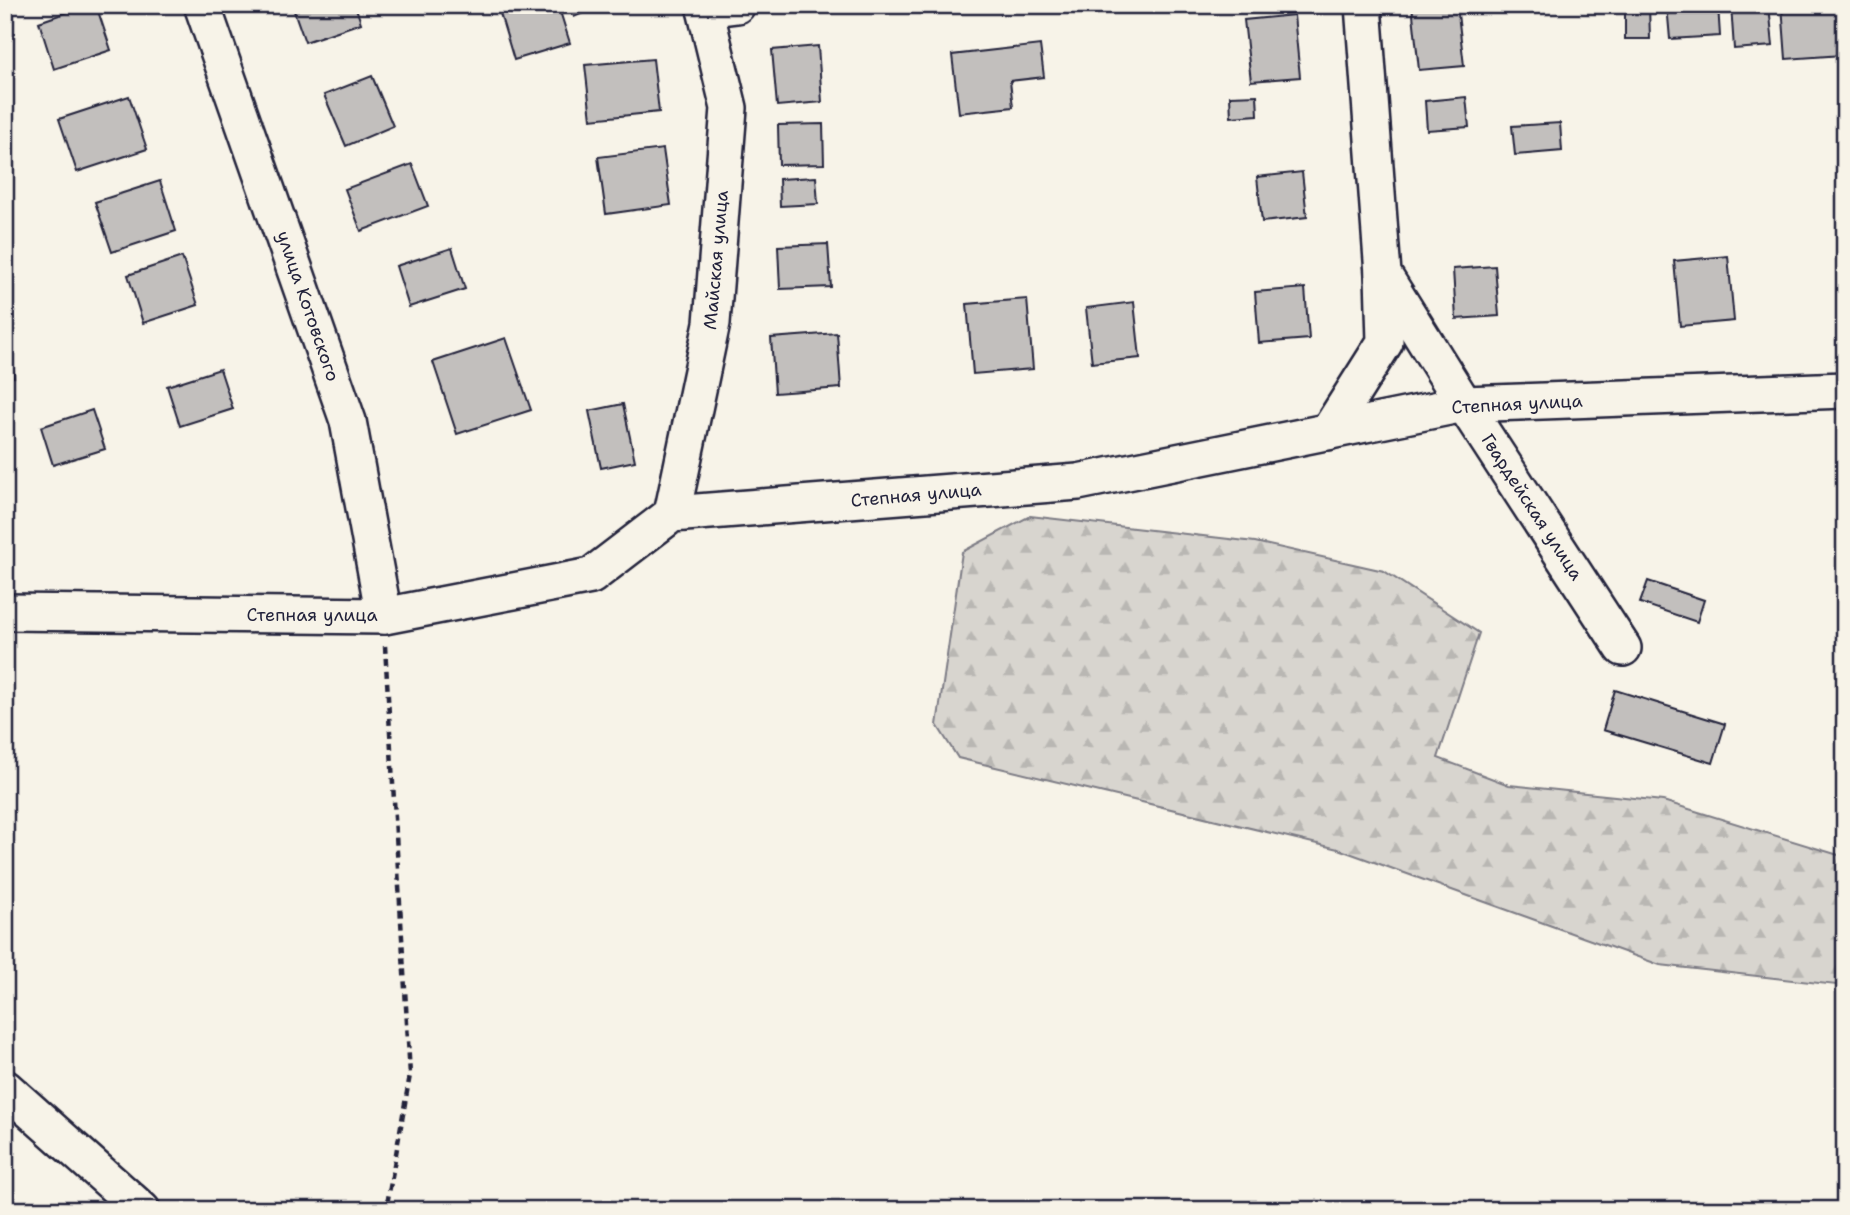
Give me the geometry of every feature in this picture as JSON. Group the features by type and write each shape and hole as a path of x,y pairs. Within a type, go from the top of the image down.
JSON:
{"street":[{"name":"улица Котовского","path":"202,5 348,421 384,615"},
{"name":"Гвардейская улица","path":"1363,5 1383,274 1623,648"},
{"name":"Майская улица","path":"672,514 712,323 729,108 715,6"},
{"path":"1328,432 1385,342 1383,274"},
{"name":"Степная улица","path":"5,612 384,615 591,576 672,514 1078,482 1464,404 1845,390"},
{"path":"5,1088 142,1210"}],"path":[{"path":"384,615 410,1075 386,1210"}],"green space":[{"path":"1030,516 1255,542 1384,571 1479,633 1438,758 1509,785 1663,801 1845,857 1845,986 1660,965 1338,849 958,758 937,725 962,552"}],"building":[{"path":"88,5 96,5 111,50 54,69 39,22"},
{"path":"301,5 355,5 361,23 305,42 293,8"},
{"path":"513,5 558,5 570,43 514,60 499,10"},
{"path":"569,5 602,5 574,17"},
{"path":"1412,5 1457,5 1464,66 1419,70"},
{"path":"1625,5 1649,5 1650,39 1625,39"},
{"path":"1667,5 1718,5 1720,36 1670,39"},
{"path":"1731,5 1769,5 1773,46 1734,49"},
{"path":"1782,5 1838,5 1842,55 1786,59"},
{"path":"1294,15 1300,77 1251,81 1244,20"},
{"path":"1040,45 1044,77 1010,81 1013,107 959,113 952,55"},
{"path":"818,46 822,102 777,106 772,50"},
{"path":"653,59 659,112 591,119 585,65"},
{"path":"372,76 393,126 346,146 324,95"},
{"path":"1257,95 1258,115 1231,117 1230,96"},
{"path":"129,96 147,149 77,172 59,119"},
{"path":"1466,97 1469,127 1427,130 1425,101"},
{"path":"1560,123 1562,151 1515,155 1512,126"},
{"path":"823,124 824,164 779,165 778,125"},
{"path":"663,149 671,205 606,214 598,157"},
{"path":"412,164 428,206 361,231 345,189"},
{"path":"1302,172 1307,217 1262,222 1257,177"},
{"path":"816,177 818,204 780,206 779,179"},
{"path":"160,181 176,231 112,252 95,202"},
{"path":"828,244 831,287 780,289 778,246"},
{"path":"452,248 465,289 409,307 396,266"},
{"path":"1728,256 1734,321 1680,326 1674,261"},
{"path":"182,257 198,305 143,323 128,275"},
{"path":"1495,266 1499,316 1456,319 1453,269"},
{"path":"1305,288 1309,339 1259,343 1255,292"},
{"path":"1027,299 1033,369 973,374 967,304"},
{"path":"1134,302 1140,358 1092,363 1086,308"},
{"path":"837,333 841,388 775,393 771,338"},
{"path":"5,337 9,337 14,377 5,378"},
{"path":"506,338 531,410 457,434 433,362"},
{"path":"220,369 233,409 180,426 167,386"},
{"path":"623,404 635,461 601,468 589,411"},
{"path":"92,410 105,449 53,465 41,427"},
{"path":"1648,581 1704,600 1697,622 1640,603"},
{"path":"1615,690 1725,724 1713,763 1603,730"}]}
